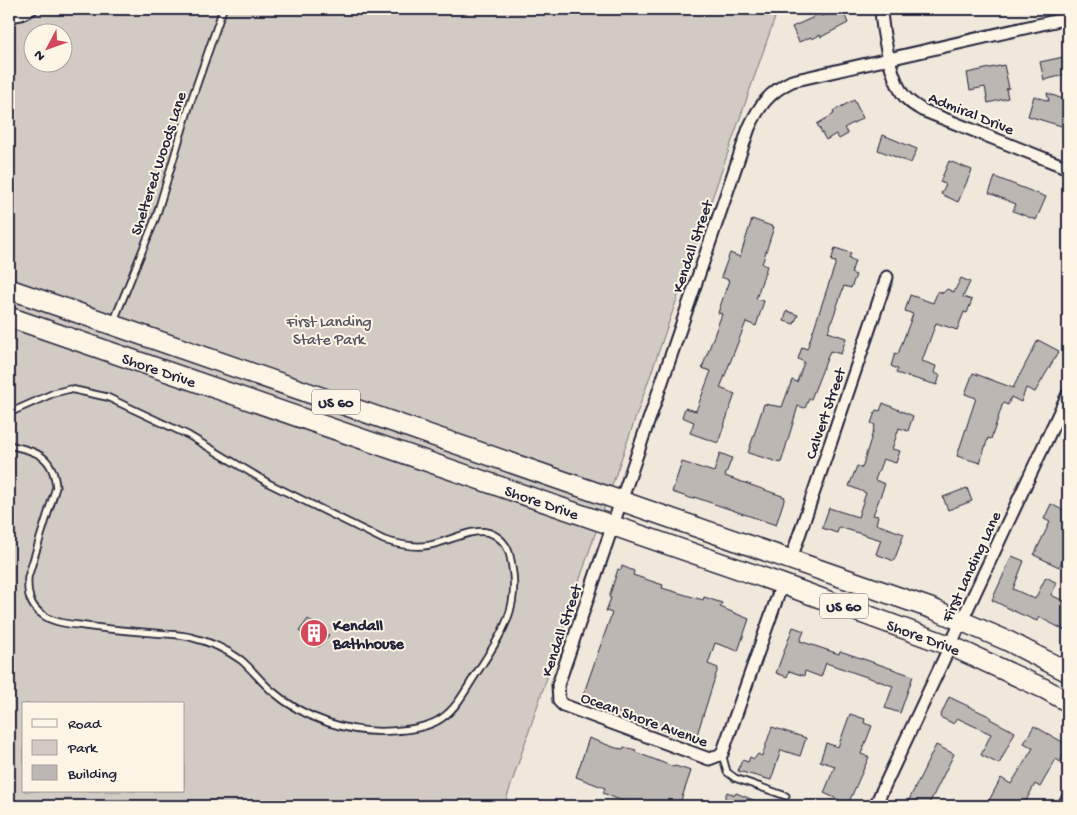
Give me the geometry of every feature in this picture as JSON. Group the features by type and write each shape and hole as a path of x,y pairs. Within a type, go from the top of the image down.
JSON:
{"highway":[{"name":"Shore Drive","path":"9,289 933,609 1008,641 1068,672"},
{"name":"Shore Drive","path":"9,317 782,584 951,646 1045,689 1068,702"}],"street":[{"path":"9,16 21,14 31,9"},
{"name":"Admiral Drive","path":"881,9 896,83 911,104 1068,168"},
{"name":"Kendall Street","path":"563,706 557,694 558,685 613,526 620,500 749,128 758,107 778,87 792,81 1068,18"},
{"name":"Calvert Street","path":"791,559 887,277"},
{"name":"First Landing Lane","path":"875,806 1068,394"},
{"path":"722,754 782,584"},
{"name":"Ocean Shore Avenue","path":"563,706 709,759 722,754"},
{"path":"1063,806 1068,798"}],"lane":[{"name":"Sheltered Woods Lane","path":"113,324 156,217 190,104 224,9"},
{"path":"9,413 54,393 70,389 85,391 107,397 188,435 278,488 384,540 403,545 424,546 486,531 498,537 510,549 514,575 514,600 494,647 458,702 442,718 418,728 390,732 355,729 322,721 295,709 273,692 242,661 219,647 189,636 97,628 63,623 44,616 33,606 27,592 28,577 56,487 55,474 48,461 38,453 9,445"},
{"name":"Ocean Shore Avenue","path":"722,754 727,772 735,778 786,796"}],"green space":[{"name":"First Landing State Park","path":"9,9 778,9 593,540 504,806 9,806"}],"building":[{"path":"814,9 822,16 842,9 848,23 821,37 820,35 812,39 811,37 799,42 792,27 814,17"},
{"path":"1068,56 1068,74 1044,80 1040,62"},
{"path":"1004,65 1009,88 1006,89 1008,98 988,103 985,87 970,90 967,73"},
{"path":"1047,93 1068,101 1068,128 1028,116 1034,96 1049,101"},
{"path":"854,100 863,118 844,128 848,134 839,139 836,134 826,140 817,124 834,114 833,111"},
{"path":"883,135 917,149 911,163 878,150"},
{"path":"949,161 972,170 958,202 941,194 946,184 940,182"},
{"path":"995,177 1046,197 1036,220 1013,211 1016,204 989,193"},
{"path":"752,219 774,227 762,264 767,266 756,299 764,301 756,326 746,322 720,388 735,394 718,443 690,433 694,422 682,417 685,408 696,411 711,371 702,368 722,314 718,313 729,280 721,277 730,253 740,257"},
{"path":"835,248 851,253 849,258 855,261 851,273 856,275 851,288 844,286 828,332 846,338 841,354 830,351 811,399 809,399 805,408 798,406 781,463 748,453 764,404 782,407 792,380 797,382 804,362 798,359 802,347 807,349 836,262 831,261"},
{"path":"961,278 970,282 963,297 972,300 967,313 964,312 957,330 936,323 922,361 936,366 934,373 940,375 937,385 896,373 898,369 891,366 895,353 898,354 913,314 905,311 910,295 933,303 938,291 943,293 947,289 954,292"},
{"path":"787,311 798,315 794,324 784,321"},
{"path":"1038,340 1059,351 1035,392 1026,388 1021,402 1011,397 1008,405 1003,403 991,439 988,438 980,463 957,456 976,398 965,394 973,373 1013,388"},
{"path":"883,403 913,416 908,431 899,428 892,449 900,451 896,463 883,459 875,480 885,484 873,515 878,516 876,524 904,534 894,561 876,554 881,540 839,527 837,533 822,528 829,508 858,517 866,493 849,486 857,466 862,468 875,425 871,423 876,410 880,411"},
{"path":"720,453 732,458 725,476 785,497 776,525 694,497 693,499 672,492 682,462 714,472"},
{"path":"967,488 972,501 948,510 943,497"},
{"path":"1051,504 1068,513 1068,549 1059,567 1034,555 1050,522 1044,519"},
{"path":"1012,556 1024,561 1013,589 1035,599 1046,577 1057,583 1051,595 1068,603 1068,632 1039,617 1037,621 992,600"},
{"path":"622,566 634,571 633,575 663,585 662,588 703,600 704,597 722,603 720,607 749,619 738,651 715,643 708,664 718,668 695,741 581,701 612,613 606,611 618,569 621,570"},
{"name":"Kendall Bathhouse","path":"308,619 329,635 319,647 299,631"},
{"path":"793,627 804,631 800,641 839,654 840,651 913,676 900,713 885,708 893,686 826,663 821,677 805,671 804,676 789,671 787,677 776,673"},
{"path":"949,697 991,717 990,719 1015,732 999,764 981,755 991,734 957,718 954,724 940,717"},
{"path":"850,714 865,719 864,723 872,726 861,754 869,757 848,804 824,793 835,766 820,761 826,743 838,747"},
{"path":"1034,726 1068,745 1060,762 1056,759 1040,787 1035,784 1023,806 986,806 1001,778 1011,784 1033,748 1024,743"},
{"path":"772,727 806,738 800,756 781,750 771,780 738,771 742,760 748,762 750,757 754,759 758,754 762,756"},
{"path":"589,738 616,748 623,749 624,747 636,750 635,752 674,767 691,771 679,806 634,806 603,793 605,788 576,777"},
{"path":"936,745 954,754 928,806 906,806"},
{"path":"727,792 735,795 736,793 768,806 722,806"}],"place":[{"name":"Kendall Bathhouse","path":"314,633"}]}
